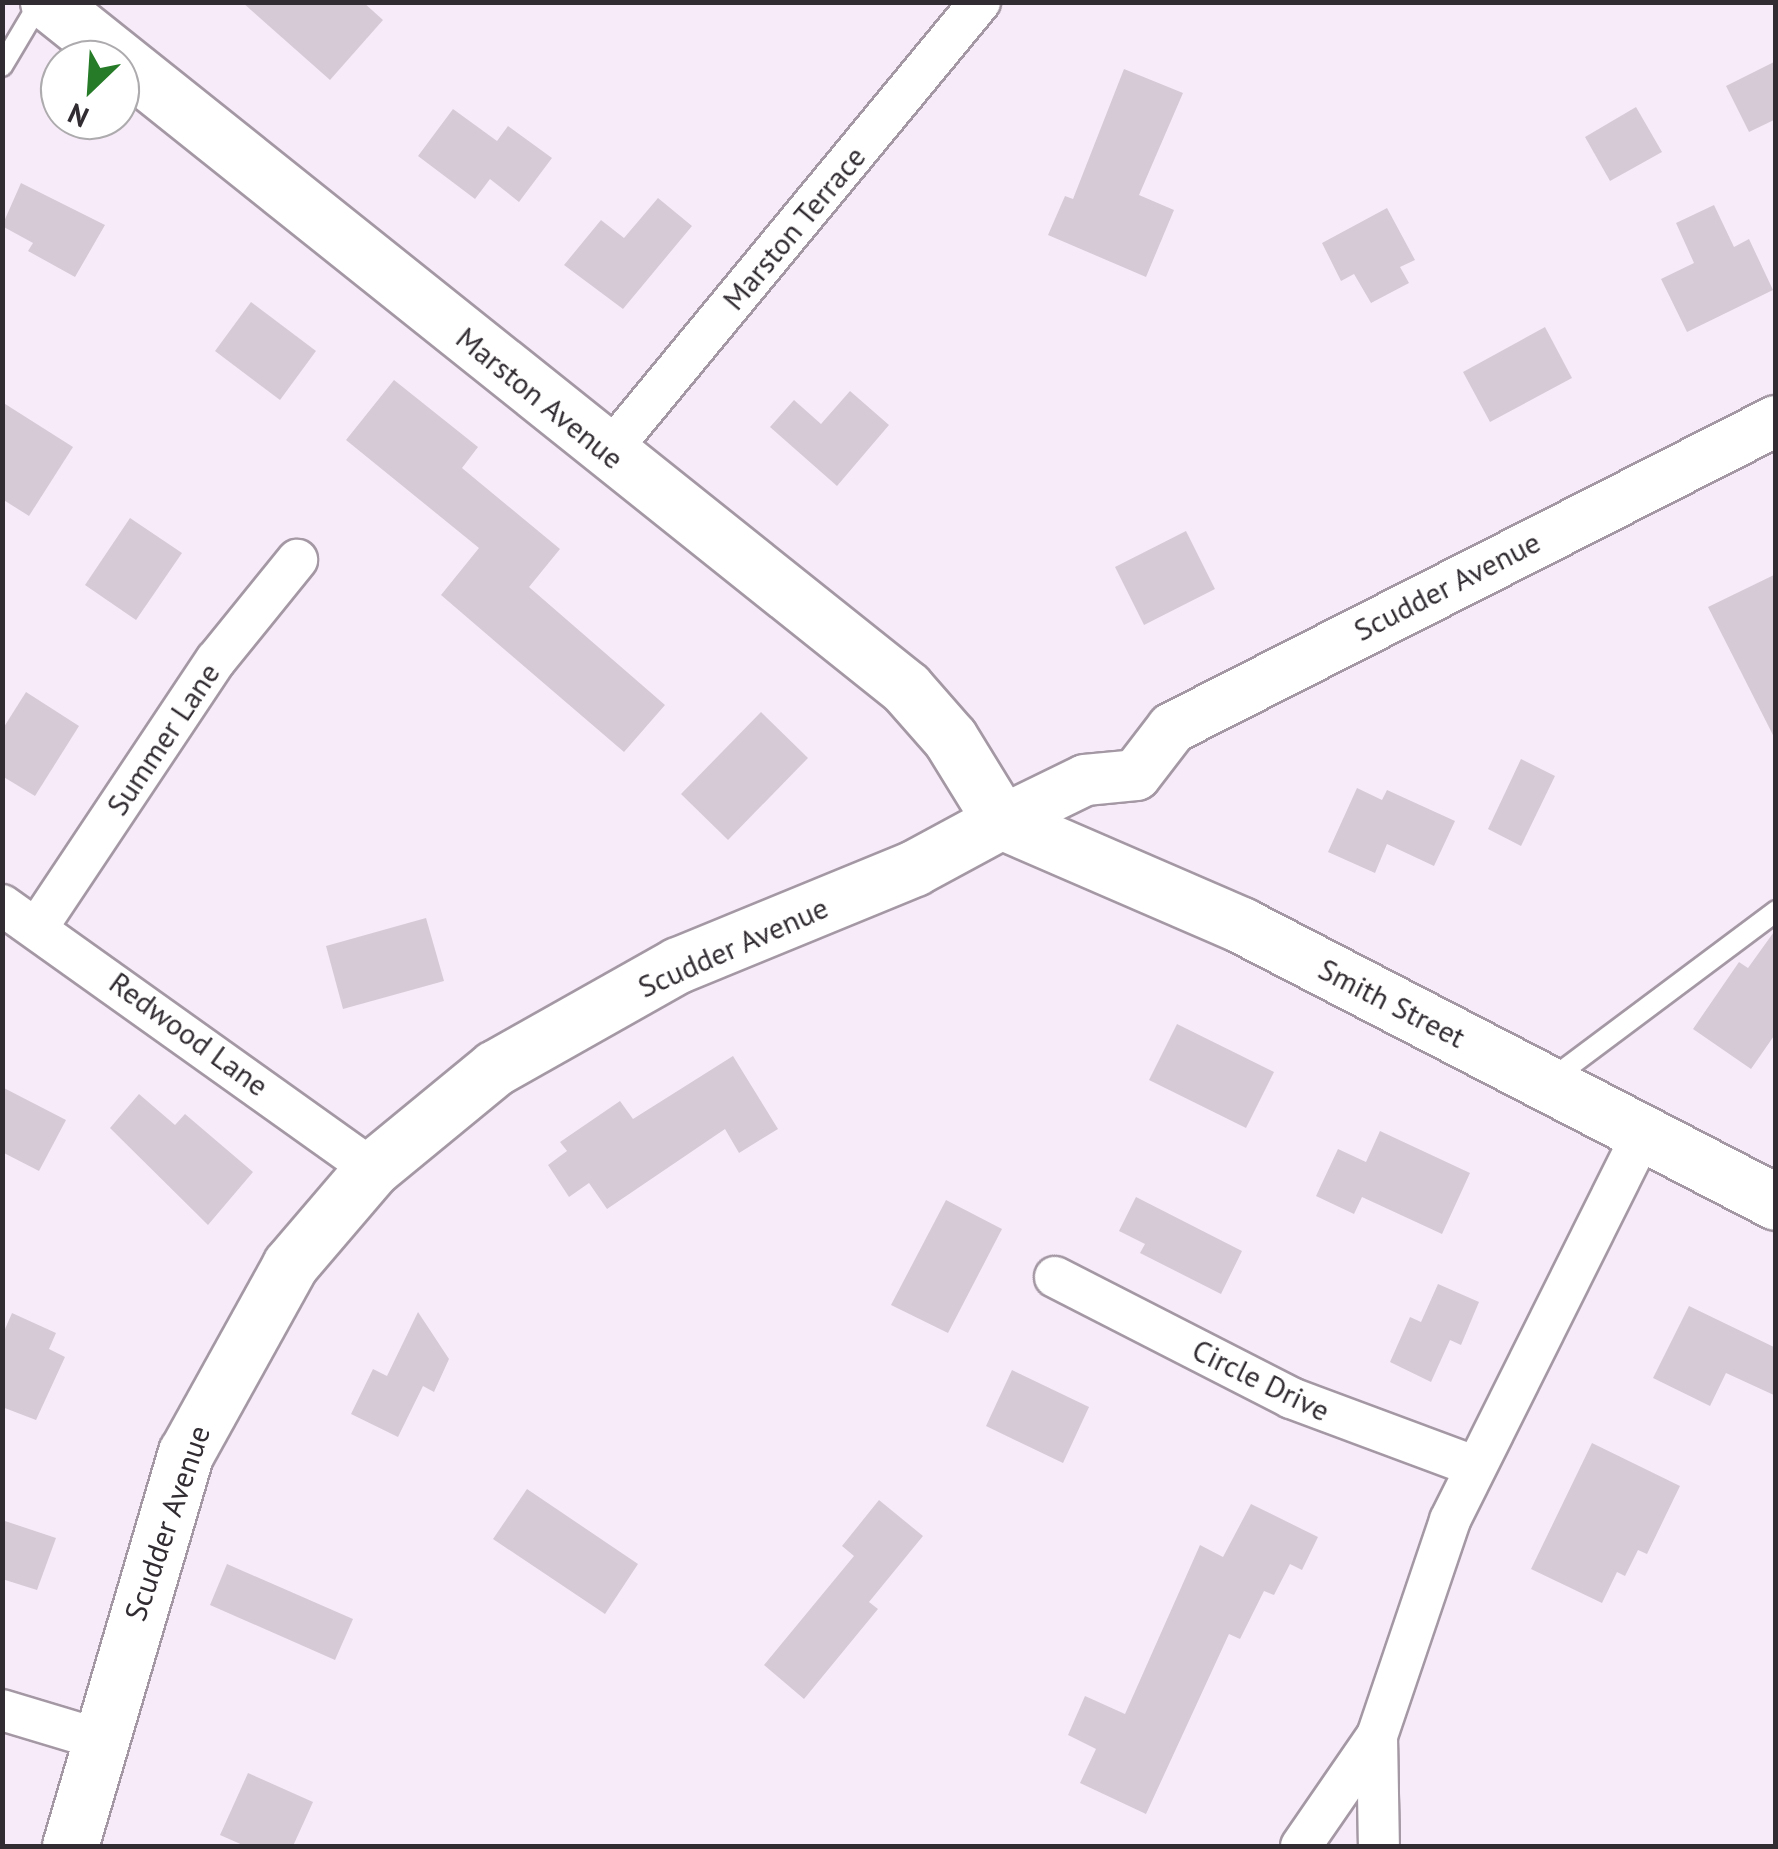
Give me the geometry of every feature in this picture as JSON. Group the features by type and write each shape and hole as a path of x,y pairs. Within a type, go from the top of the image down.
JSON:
{"main road":[{"name":"Marston Avenue","path":"48,2 607,454 906,688 950,738 1001,821"},
{"name":"Smith Street","path":"1001,821 1241,925 1776,1202"},
{"name":"Scudder Avenue","path":"70,1846 98,1739 186,1453 290,1265 372,1169 495,1068 678,965 914,868 1001,821"}],"street":[{"name":"Marston Terrace","path":"607,454 980,2"},
{"name":"Scudder Avenue","path":"1001,821 1085,780 1136,774 1172,728 1776,421"},
{"name":"Summer Lane","path":"39,925 216,660 297,560"},
{"name":"Redwood Lane","path":"2,904 39,925 372,1169"},
{"path":"1301,1846 1377,1736 1428,1574 1474,1466 1643,1133"},
{"name":"Circle Drive","path":"1055,1278 1291,1398 1474,1466"},
{"path":"2,1710 98,1739"},
{"path":"1377,1736 1378,1846"}],"lane":[{"path":"2,66 40,2"},
{"path":"1547,1082 1776,911"}],"building":[{"path":"242,2 363,2 383,20 330,80"},
{"path":"1776,61 1776,119 1749,132 1726,86"},
{"path":"1124,69 1183,93 1139,195 1174,210 1146,277 1048,235 1065,196 1073,199"},
{"path":"1636,107 1662,152 1610,181 1585,137"},
{"path":"453,109 497,141 508,126 552,158 519,202 490,179 475,199 418,156"},
{"path":"21,183 105,225 75,277 28,251 33,243 2,226"},
{"path":"658,198 692,226 623,309 564,265 601,220 624,238"},
{"path":"1714,205 1734,247 1749,239 1773,290 1687,332 1661,279 1694,263 1676,223"},
{"path":"1387,208 1415,260 1400,267 1409,283 1371,303 1354,274 1341,281 1322,243"},
{"path":"251,302 316,351 280,400 215,351"},
{"path":"1545,327 1572,378 1490,422 1463,372"},
{"path":"394,380 478,447 462,468 560,549 529,587 665,705 624,752 441,595 479,548 346,440"},
{"path":"850,391 889,425 837,486 770,427 794,400 821,424"},
{"path":"2,402 73,447 29,516 2,499"},
{"path":"130,518 182,553 136,620 85,585"},
{"path":"1186,531 1215,589 1144,625 1115,567"},
{"path":"1776,574 1776,741 1708,607"},
{"path":"26,692 79,726 35,796 2,776 2,730"},
{"path":"761,712 808,758 728,840 681,794"},
{"path":"1521,759 1555,776 1521,846 1488,829"},
{"path":"1357,788 1382,800 1387,790 1455,821 1434,866 1387,844 1375,873 1328,852"},
{"path":"426,918 444,981 343,1009 326,946"},
{"path":"1776,929 1776,1033 1751,1069 1693,1029 1739,962 1748,968"},
{"path":"1177,1024 1274,1072 1246,1128 1149,1080"},
{"path":"733,1056 778,1129 739,1153 725,1129 607,1209 589,1183 569,1197 548,1165 567,1151 560,1142 620,1101 633,1119"},
{"path":"2,1087 66,1120 39,1171 2,1152"},
{"path":"139,1094 175,1125 185,1114 253,1172 208,1225 110,1128"},
{"path":"1380,1131 1470,1173 1442,1234 1362,1197 1354,1214 1316,1196 1338,1149 1366,1162"},
{"path":"1136,1197 1242,1251 1221,1294 1140,1253 1145,1244 1119,1231"},
{"path":"946,1200 1002,1229 948,1333 891,1305"},
{"path":"1438,1284 1479,1302 1461,1345 1450,1340 1431,1382 1390,1362 1410,1317 1421,1322"},
{"path":"1689,1306 1776,1348 1776,1396 1726,1373 1710,1406 1653,1378"},
{"path":"418,1312 449,1359 434,1392 423,1386 398,1437 351,1414 373,1369 387,1376"},
{"path":"12,1313 56,1333 49,1349 65,1357 36,1420 2,1407 2,1336"},
{"path":"1012,1370 1089,1407 1063,1463 986,1426"},
{"path":"1592,1443 1680,1486 1647,1554 1638,1550 1625,1576 1617,1572 1602,1603 1531,1569"},
{"path":"527,1489 638,1564 605,1614 493,1539"},
{"path":"879,1500 923,1536 869,1602 878,1609 804,1699 764,1665 854,1556 842,1546"},
{"path":"1251,1504 1318,1537 1302,1570 1290,1564 1274,1595 1264,1591 1240,1639 1229,1634 1146,1814 1080,1783 1096,1749 1068,1735 1085,1696 1125,1714 1200,1545 1223,1557"},
{"path":"2,1520 56,1538 37,1590 2,1579"},
{"path":"227,1564 353,1619 335,1660 210,1605"},
{"path":"248,1773 313,1802 293,1846 245,1846 220,1835"}]}
